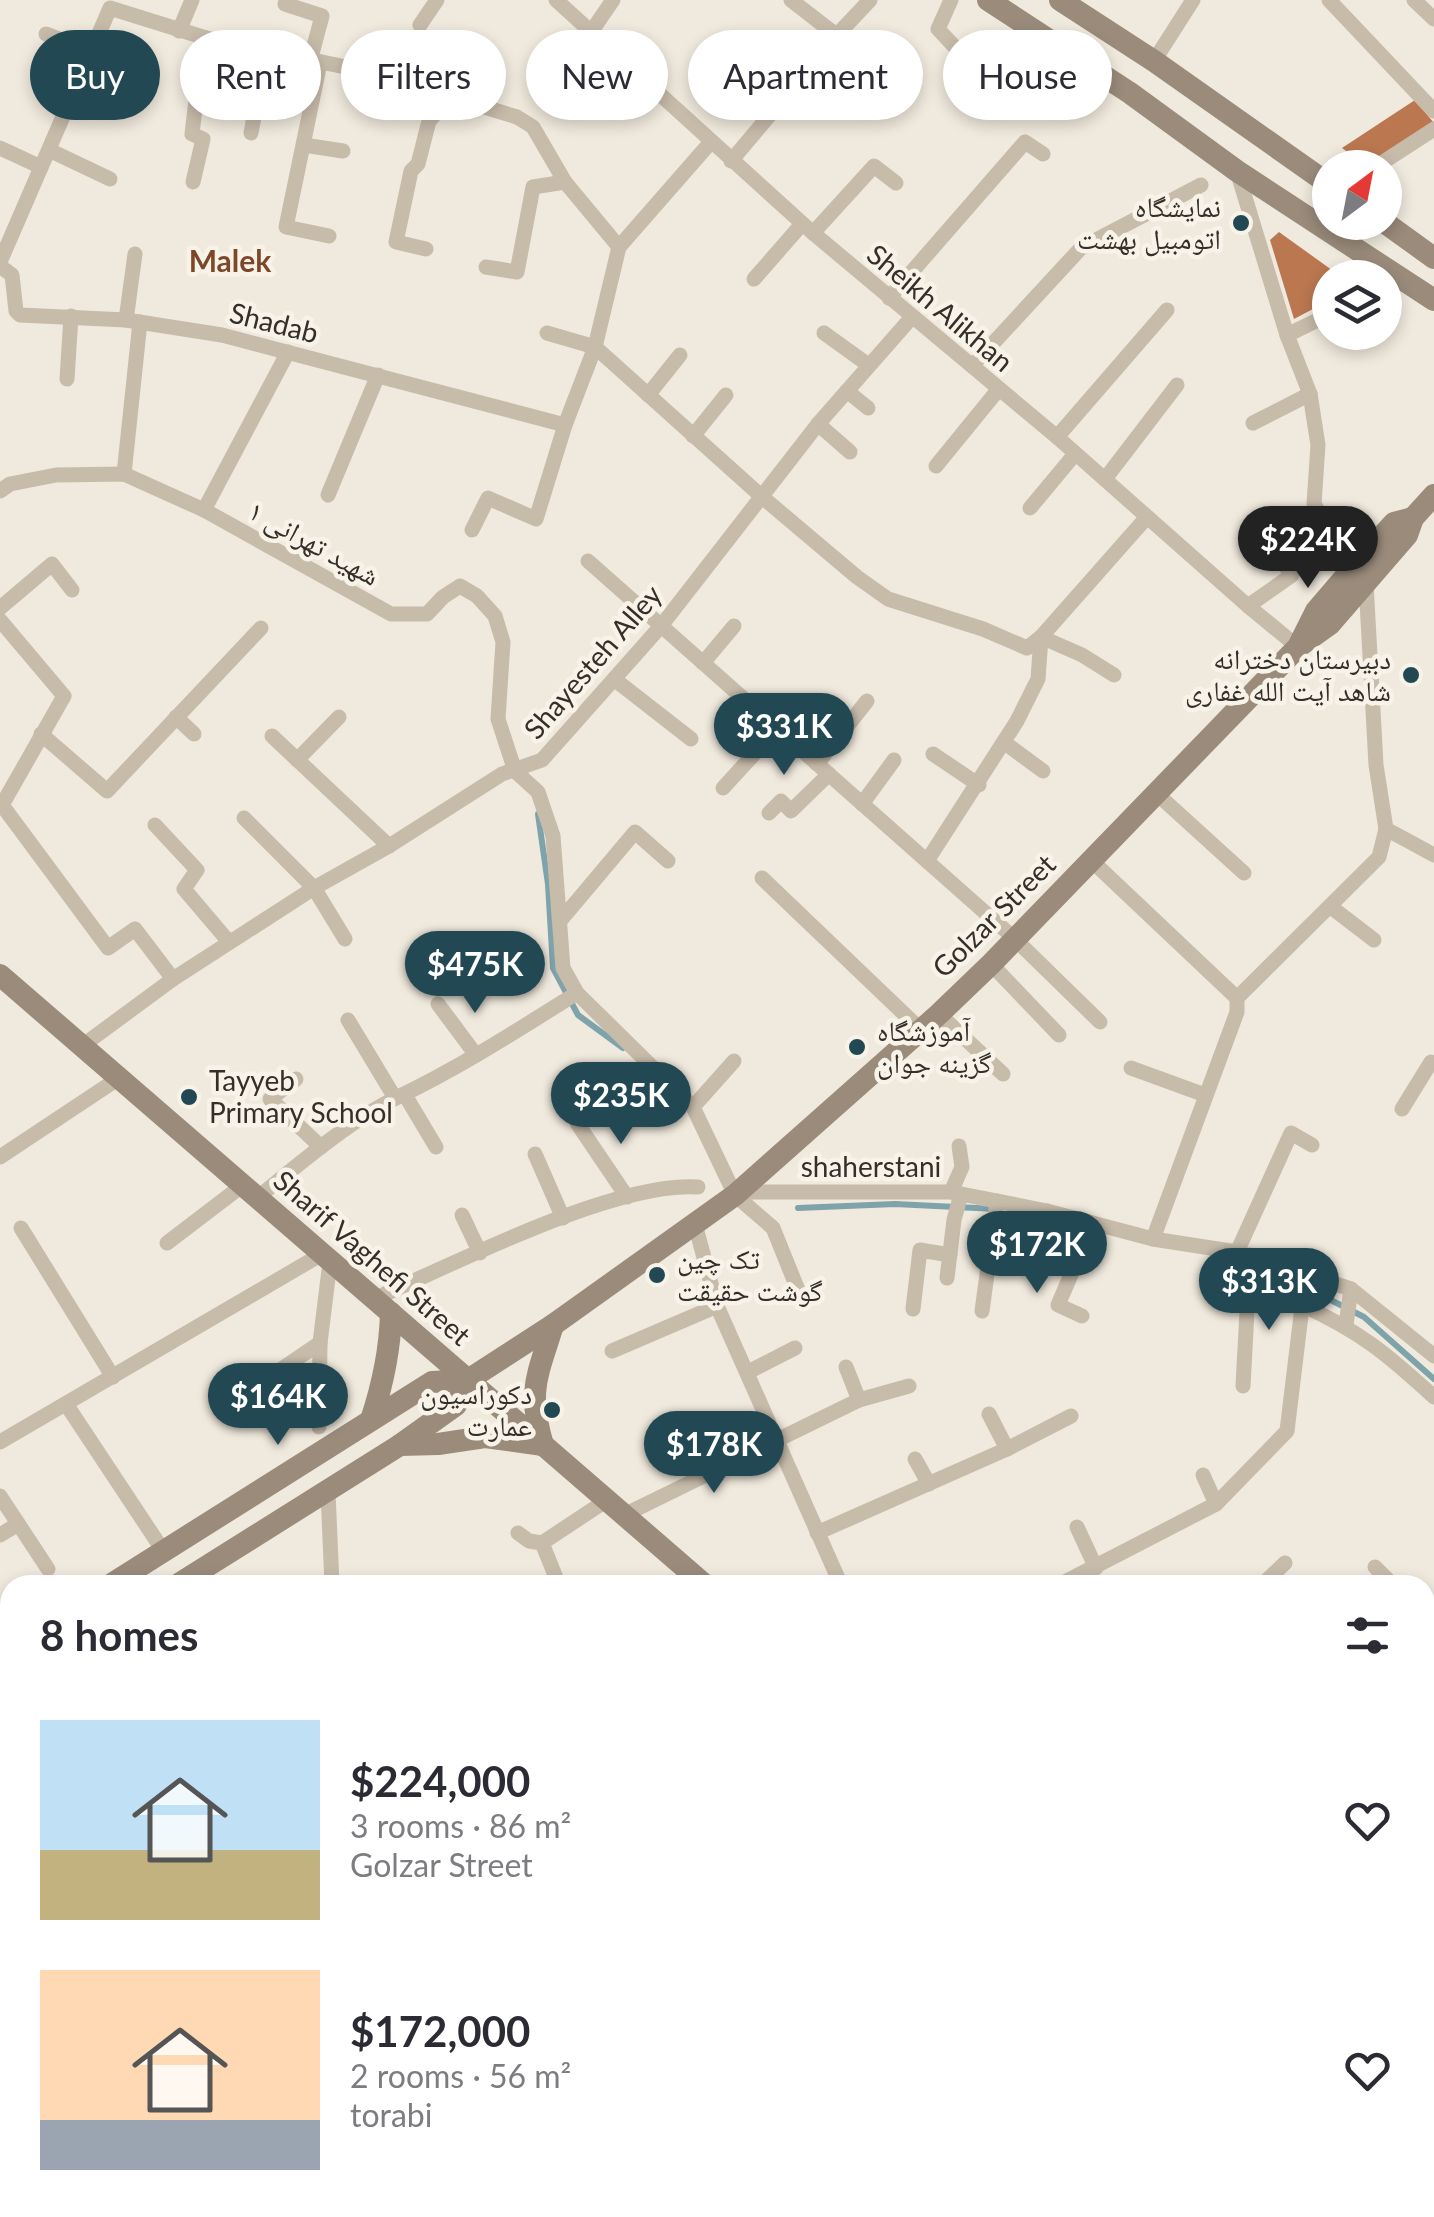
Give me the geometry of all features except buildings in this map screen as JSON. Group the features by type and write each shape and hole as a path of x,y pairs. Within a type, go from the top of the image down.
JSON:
{"main road":[{"path":"988,0 1130,93 1362,260"},
{"path":"1060,0 1312,172"},
{"path":"1402,235 1434,258"},
{"path":"1402,286 1434,300"},
{"name":"Golzar Street","path":"468,1380 554,1325 736,1193 940,1014 1298,646 1330,624 1359,576 1407,536 1413,518 1434,495"},
{"name":"Sharif Vaghefi Street","path":"4,984 82,1046 694,1575"},
{"path":"371,1420 387,1365 382,1306"},
{"path":"400,1445 485,1437 543,1445 532,1410 536,1380 554,1325"},
{"path":"128,1575 432,1382 468,1380 456,1405 400,1445 193,1575"}],"street":[{"path":"100,30 110,8 179,31 192,0"},
{"name":"Sheikh Alikhan","path":"556,0 589,30"},
{"path":"592,30 613,0"},
{"path":"791,0 832,30"},
{"path":"842,30 870,0"},
{"path":"943,34 938,29 951,0"},
{"path":"1154,61 1193,0"},
{"path":"1330,0 1434,111"},
{"path":"1414,0 1434,19"},
{"path":"420,25 435,1"},
{"path":"285,4 322,16 320,30"},
{"name":"Sheikh Alikhan","path":"668,104 889,298 1298,646"},
{"path":"506,114 533,127 565,182 620,247"},
{"path":"0,264 61,120"},
{"path":"193,182 203,139 192,134 194,120"},
{"path":"251,133 253,120"},
{"path":"307,120 286,227 329,236"},
{"path":"426,249 396,242 410,171 418,164 430,120"},
{"path":"731,162 766,120"},
{"path":"1402,150 1434,129"},
{"path":"889,298 1025,142 1043,154"},
{"path":"472,530 488,498 536,519 595,347 620,247 710,143"},
{"path":"304,145 343,151"},
{"path":"0,148 42,166"},
{"path":"48,150 110,179"},
{"path":"754,280 874,166 896,183"},
{"path":"1237,171 1287,335 1310,394 1318,445 1314,504 1359,576 1376,765 1386,829 1379,857 1237,998"},
{"path":"486,267 518,272 532,187 565,182"},
{"path":"972,366 1081,248 1201,185"},
{"path":"124,474 135,254"},
{"name":"Shadab","path":"0,264 12,275 16,311 20,315 133,321 222,334 565,426"},
{"path":"1056,437 1167,310"},
{"path":"68,380 71,316"},
{"name":"Shayesteh Alley","path":"82,1046 172,978 212,964 229,942 314,888 502,774 542,760 661,626 818,424 912,317"},
{"path":"1287,335 1312,323"},
{"path":"824,332 867,364"},
{"path":"548,333 595,347 761,496 856,577 888,599 983,629 1027,648 1147,517"},
{"path":"204,510 288,352"},
{"path":"648,396 680,354"},
{"path":"328,496 378,375"},
{"path":"1104,479 1177,386"},
{"path":"936,466 998,390"},
{"path":"847,391 868,408"},
{"path":"1252,423 1310,394"},
{"path":"693,436 726,395"},
{"path":"818,424 850,452"},
{"path":"1030,508 1075,454"},
{"name":"شهید تهرانی ۱","path":"0,491 10,484 56,475 124,474 204,510 390,614 427,614 460,586 477,596 495,616 503,642 498,720 515,771"},
{"path":"1248,606 1292,575 1276,554"},
{"path":"588,561 1014,939 1100,1022"},
{"path":"0,608 52,564 72,590"},
{"path":"0,620 64,696 2,805 108,948 136,929 172,978"},
{"path":"703,663 734,626"},
{"path":"41,734 107,791 261,628"},
{"path":"1040,638 1082,655 1114,675"},
{"path":"927,861 1005,743 1038,679 1040,638"},
{"path":"614,679 692,739"},
{"path":"791,811 867,701"},
{"path":"176,717 194,734"},
{"path":"297,760 339,717"},
{"path":"723,788 778,729"},
{"path":"272,736 389,846"},
{"path":"1005,743 1043,771"},
{"path":"934,754 979,784"},
{"path":"862,804 894,760"},
{"path":"515,771 538,792 553,836 563,968 577,993 694,1107 736,1193 773,1228 798,1290"},
{"path":"1156,793 1244,873"},
{"path":"769,813 781,800 800,828"},
{"path":"244,818 314,888 345,939"},
{"path":"155,825 197,870 184,889 229,942"},
{"path":"1386,829 1434,855"},
{"path":"560,921 634,832 668,860"},
{"path":"1092,861 1237,998 1238,1012 1153,1238"},
{"path":"762,878 921,1030"},
{"path":"1331,907 1374,940"},
{"path":"991,964 1059,1034"},
{"path":"168,1242 400,1097 577,993"},
{"path":"438,1004 476,1055"},
{"path":"940,1014 1003,1074"},
{"path":"348,1020 436,1146"},
{"path":"694,1107 734,1061"},
{"path":"1402,1109 1433,1061"},
{"path":"1131,1068 1206,1096"},
{"path":"0,1157 119,1078"},
{"path":"296,1079 270,1099 320,1148"},
{"path":"577,1123 627,1197"},
{"path":"1244,1386 1250,1278 1244,1253 1291,1134 1312,1146"},
{"path":"947,1278 962,1167 960,1146"},
{"path":"535,1154 564,1218"},
{"path":"382,1306 480,1253 564,1218 677,1185 698,1186"},
{"name":"shaherstani","path":"736,1193 956,1193 1153,1238 1244,1253 1352,1289"},
{"path":"982,1311 997,1201"},
{"path":"1020,1268 1046,1211"},
{"path":"462,1215 480,1253"},
{"path":"1058,1305 1089,1222"},
{"path":"695,1224 716,1306 836,1575"},
{"path":"21,1228 113,1377"},
{"path":"913,1310 920,1250 950,1254"},
{"path":"319,1428 326,1258"},
{"path":"0,1442 326,1258"},
{"path":"1081,1575 1216,1504 1287,1431 1306,1274"},
{"path":"1346,1325 1352,1289 1434,1356"},
{"path":"1041,1296 1082,1316"},
{"path":"1302,1305 1346,1325 1380,1347 1434,1397"},
{"path":"612,1351 716,1306"},
{"path":"264,1381 320,1343"},
{"path":"748,1372 795,1348"},
{"path":"846,1367 859,1400"},
{"path":"518,1533 542,1543 616,1507 769,1446 774,1440 859,1400 909,1386"},
{"path":"66,1404 164,1552"},
{"path":"989,1414 1006,1449"},
{"path":"817,1533 1071,1416"},
{"path":"953,1450 963,1468"},
{"path":"916,1458 929,1484"},
{"path":"1203,1476 1216,1504"},
{"path":"328,1492 332,1575"},
{"path":"0,1496 48,1569"},
{"path":"0,1535 18,1524"},
{"path":"1076,1527 1096,1568"},
{"path":"542,1543 555,1575"},
{"path":"1272,1575 1285,1563"},
{"path":"1375,1568 1382,1575"}],"waterway":[{"path":"538,814 548,884 553,968 578,1015 623,1048"},
{"path":"798,1208 895,1204 996,1209"},
{"path":"1213,1256 1250,1264"},
{"path":"1272,1270 1364,1317 1434,1379"}],"place":[{"name":"نمایشگاه اتومبیل بهشت","path":"1241,223"},
{"name":"دبیرستان دخترانه شاهد آیت الله غفاری","path":"1411,675"},
{"name":"آموزشگاه گزینه جوان","path":"857,1047"},
{"name":"Tayyeb Primary School","path":"189,1097"},
{"name":"تک چین گوشت حقیقت","path":"657,1275"},
{"name":"دکوراسیون عمارت","path":"552,1410"}],"district":[{"name":"Malek","path":"230,262"}]}
